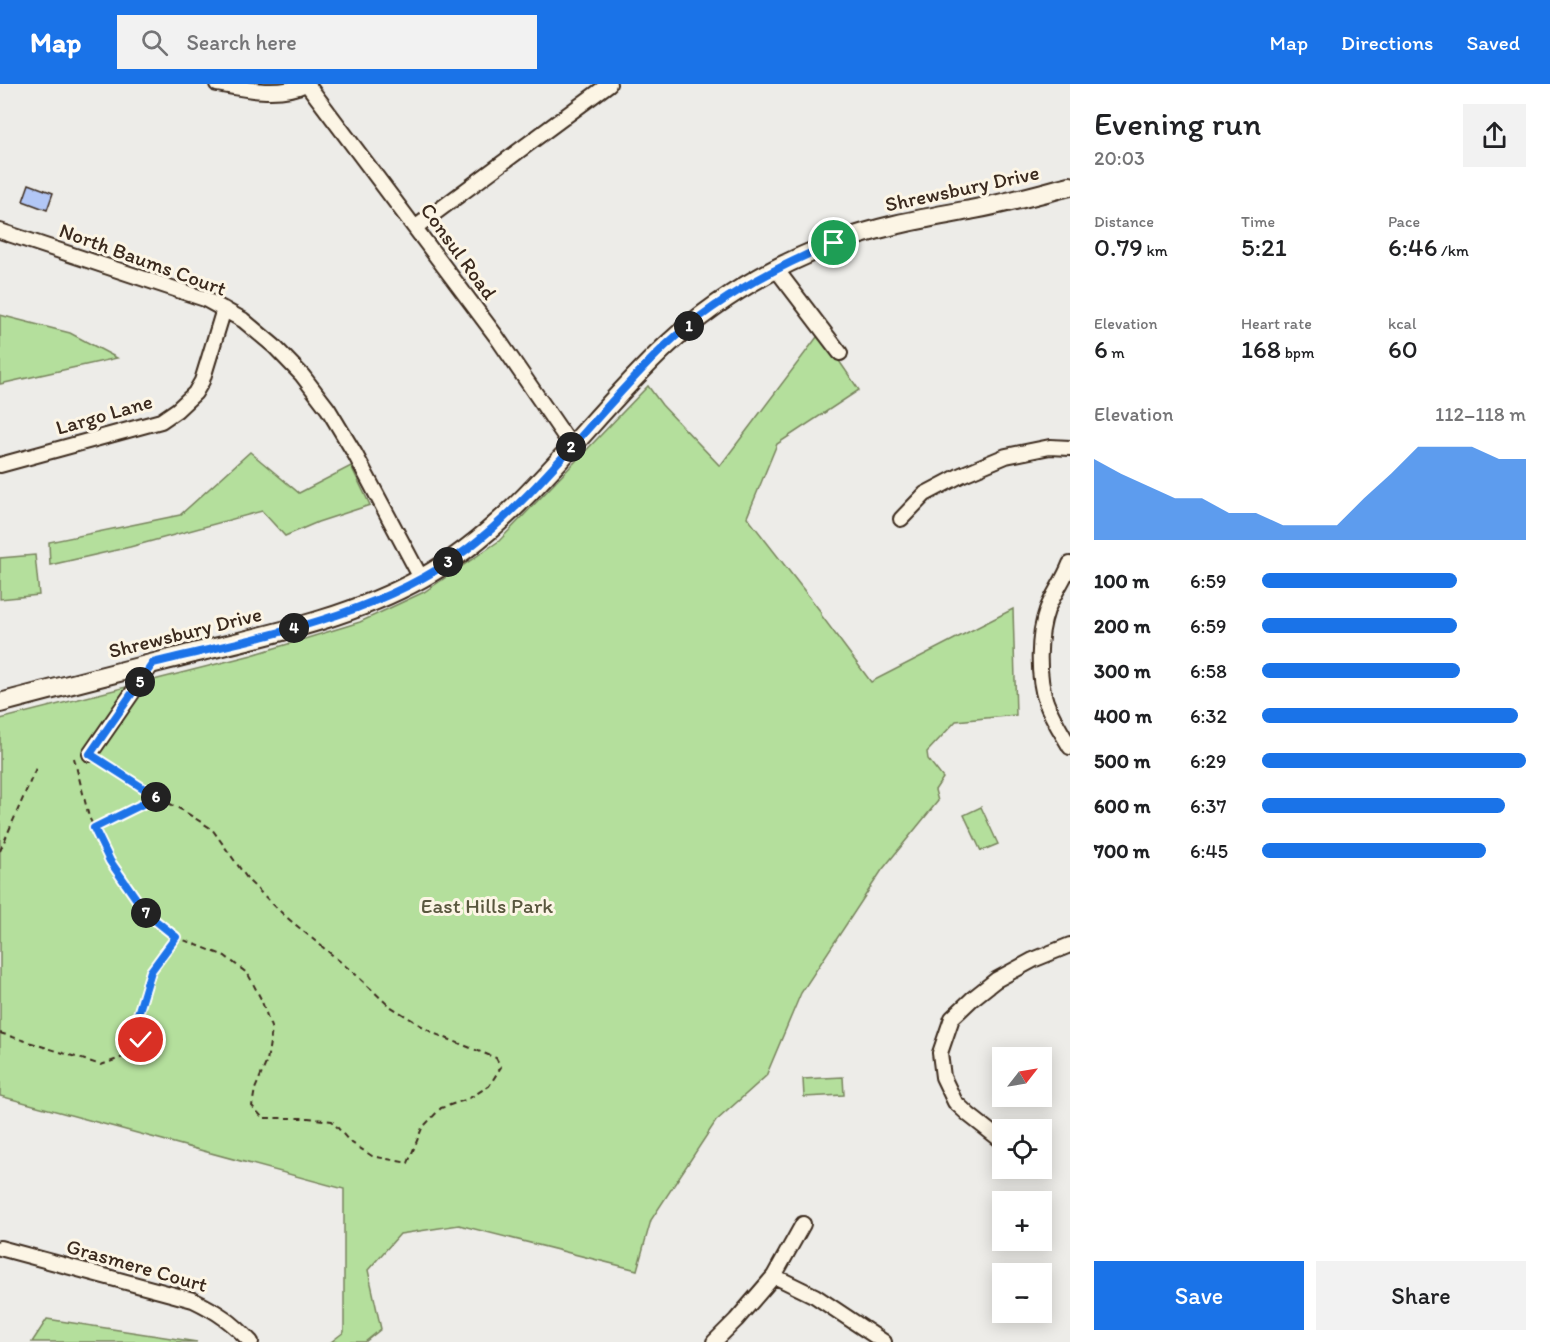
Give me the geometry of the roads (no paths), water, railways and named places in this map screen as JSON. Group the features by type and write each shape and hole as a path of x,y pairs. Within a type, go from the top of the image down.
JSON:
{"main road":[{"name":"Shrewsbury Drive","path":"0,703 302,626 380,598 421,578 465,550 497,524 535,488 666,345 711,309 763,275 834,243 881,228 976,209 1070,186"}],"street":[{"path":"217,84 253,91 295,88 307,84"},
{"name":"Consul Road","path":"307,84 496,336 571,448"},
{"path":"416,227 609,84"},
{"name":"North Baums Court","path":"0,231 205,299 243,320 303,375 328,409 355,454 421,578"},
{"path":"776,269 840,353"},
{"name":"Largo Lane","path":"0,465 161,421 177,410 195,393 202,381 224,309"},
{"path":"901,519 926,494 961,475 1006,456 1050,447 1070,448"},
{"path":"1070,564 1048,607 1042,625 1040,665 1046,701 1070,747"},
{"path":"90,754 153,663"},
{"path":"992,1132 955,1101 943,1077 940,1053 952,1018 996,980 1033,960 1070,945"},
{"path":"714,1342 774,1276 803,1224"},
{"name":"Grasmere Court","path":"0,1248 193,1300 233,1323 251,1342"},
{"path":"774,1276 815,1296 884,1342"}],"park label":[{"name":"East Hills Park","path":"487,905"}]}
